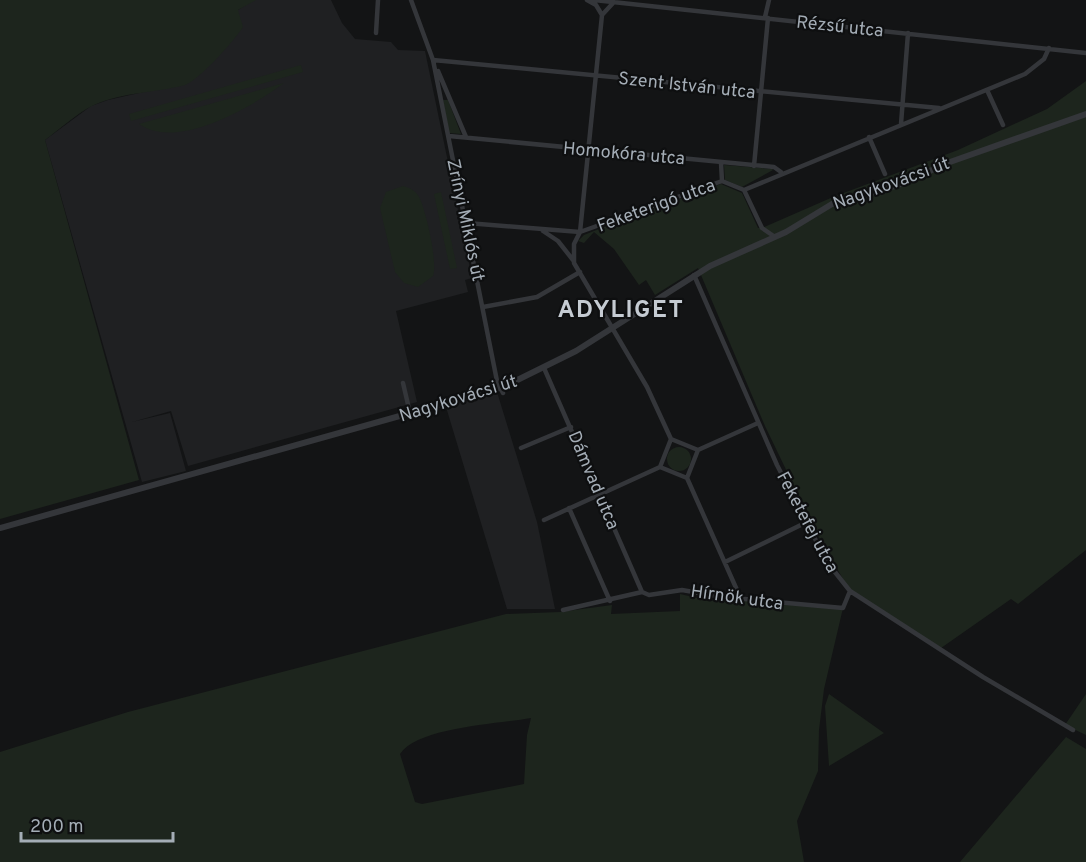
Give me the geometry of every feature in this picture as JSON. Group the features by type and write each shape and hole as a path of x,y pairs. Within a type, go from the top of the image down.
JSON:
{"street":[{"path":"376,33 378,0"},
{"name":"Zrínyi Miklós út","path":"411,0 433,60 466,137"},
{"path":"574,263 574,244 580,232 602,15 596,5 587,0"},
{"name":"Rézsű utca","path":"594,0 1086,53"},
{"path":"754,166 769,0"},
{"path":"602,15 619,2"},
{"path":"901,124 908,33"},
{"name":"Feketerigó utca","path":"467,223 580,232 722,181 744,190 781,172 1025,74 1044,58 1049,48"},
{"name":"Zrínyi Miklós út","path":"433,60 500,387"},
{"name":"Szent István utca","path":"433,60 941,108"},
{"path":"987,90 1002,125"},
{"name":"Nagykovácsi út","path":"0,528 500,387 544,368 694,275 775,237 839,201 898,185 950,162 1086,114"},
{"name":"Homokóra utca","path":"448,136 778,168 781,172"},
{"path":"869,137 885,174"},
{"path":"721,163 722,181"},
{"path":"744,190 762,228 775,237"},
{"path":"540,229 558,241 580,272 647,387 671,439 698,450"},
{"path":"483,307 537,297 580,272"},
{"name":"Feketefej utca","path":"694,275 758,423 831,568 850,591 983,677 1073,730"},
{"name":"Dámvad utca","path":"544,368 642,592"},
{"path":"403,382 410,413"},
{"path":"687,478 698,450 758,423"},
{"path":"521,448 571,427"},
{"path":"544,520 660,467 671,439"},
{"path":"660,467 687,478 741,599"},
{"path":"569,508 610,601"},
{"path":"725,562 807,522"},
{"name":"Hírnök utca","path":"563,610 642,592 649,595 682,590 741,599 843,608 850,591"}],"shaded area":[{"path":"0,0 256,0 238,10 243,27 216,59 191,82 174,88 128,95 94,105 45,140 139,480 0,519"},
{"path":"253,0 331,0 342,23 355,39 391,42 398,50 425,51 472,278 465,280 468,292 396,311 417,402 188,466 171,411 132,422 170,413 186,471 142,482 45,140 91,106 179,84 220,53 238,10"},
{"path":"301,65 303,72 131,121 129,114"},
{"path":"1086,81 1086,550 1018,604 1011,599 941,648 850,591 817,534 765,426 698,268 655,295 646,280 639,285 614,249 594,232 584,243 578,241 584,235 619,221 621,225 647,215 646,211 721,184 742,193 758,228 762,228 833,197 958,150 1047,109"},
{"path":"284,83 234,114 193,129 173,132 155,131 139,124"},
{"path":"443,100 448,100 461,134 449,133"},
{"path":"724,165 773,170 742,187 725,180"},
{"path":"403,186 412,190 419,197 433,249 433,276 418,287 404,283 395,272 380,208 386,192"},
{"path":"441,192 457,268 450,269 434,194"},
{"path":"497,392 537,522 555,609 507,609 446,407"},
{"path":"679,447 684,448 690,454 690,464 684,470 679,471 674,470 668,464 667,459 668,454 674,448"},
{"path":"680,594 710,601 741,599 843,608 824,689 819,730 818,771 797,821 804,862 0,862 0,752 128,712 506,614 560,612 612,605 611,614 680,611","holes":["531,718 527,735 524,784 422,804 415,802 400,754 409,745 441,732"]},
{"path":"829,694 884,733 829,766 825,706"},
{"path":"1086,694 1086,735 1065,725"},
{"path":"1066,737 1086,749 1086,862 960,862"}],"district":[{"name":"ADYLIGET","path":"621,309"}]}
